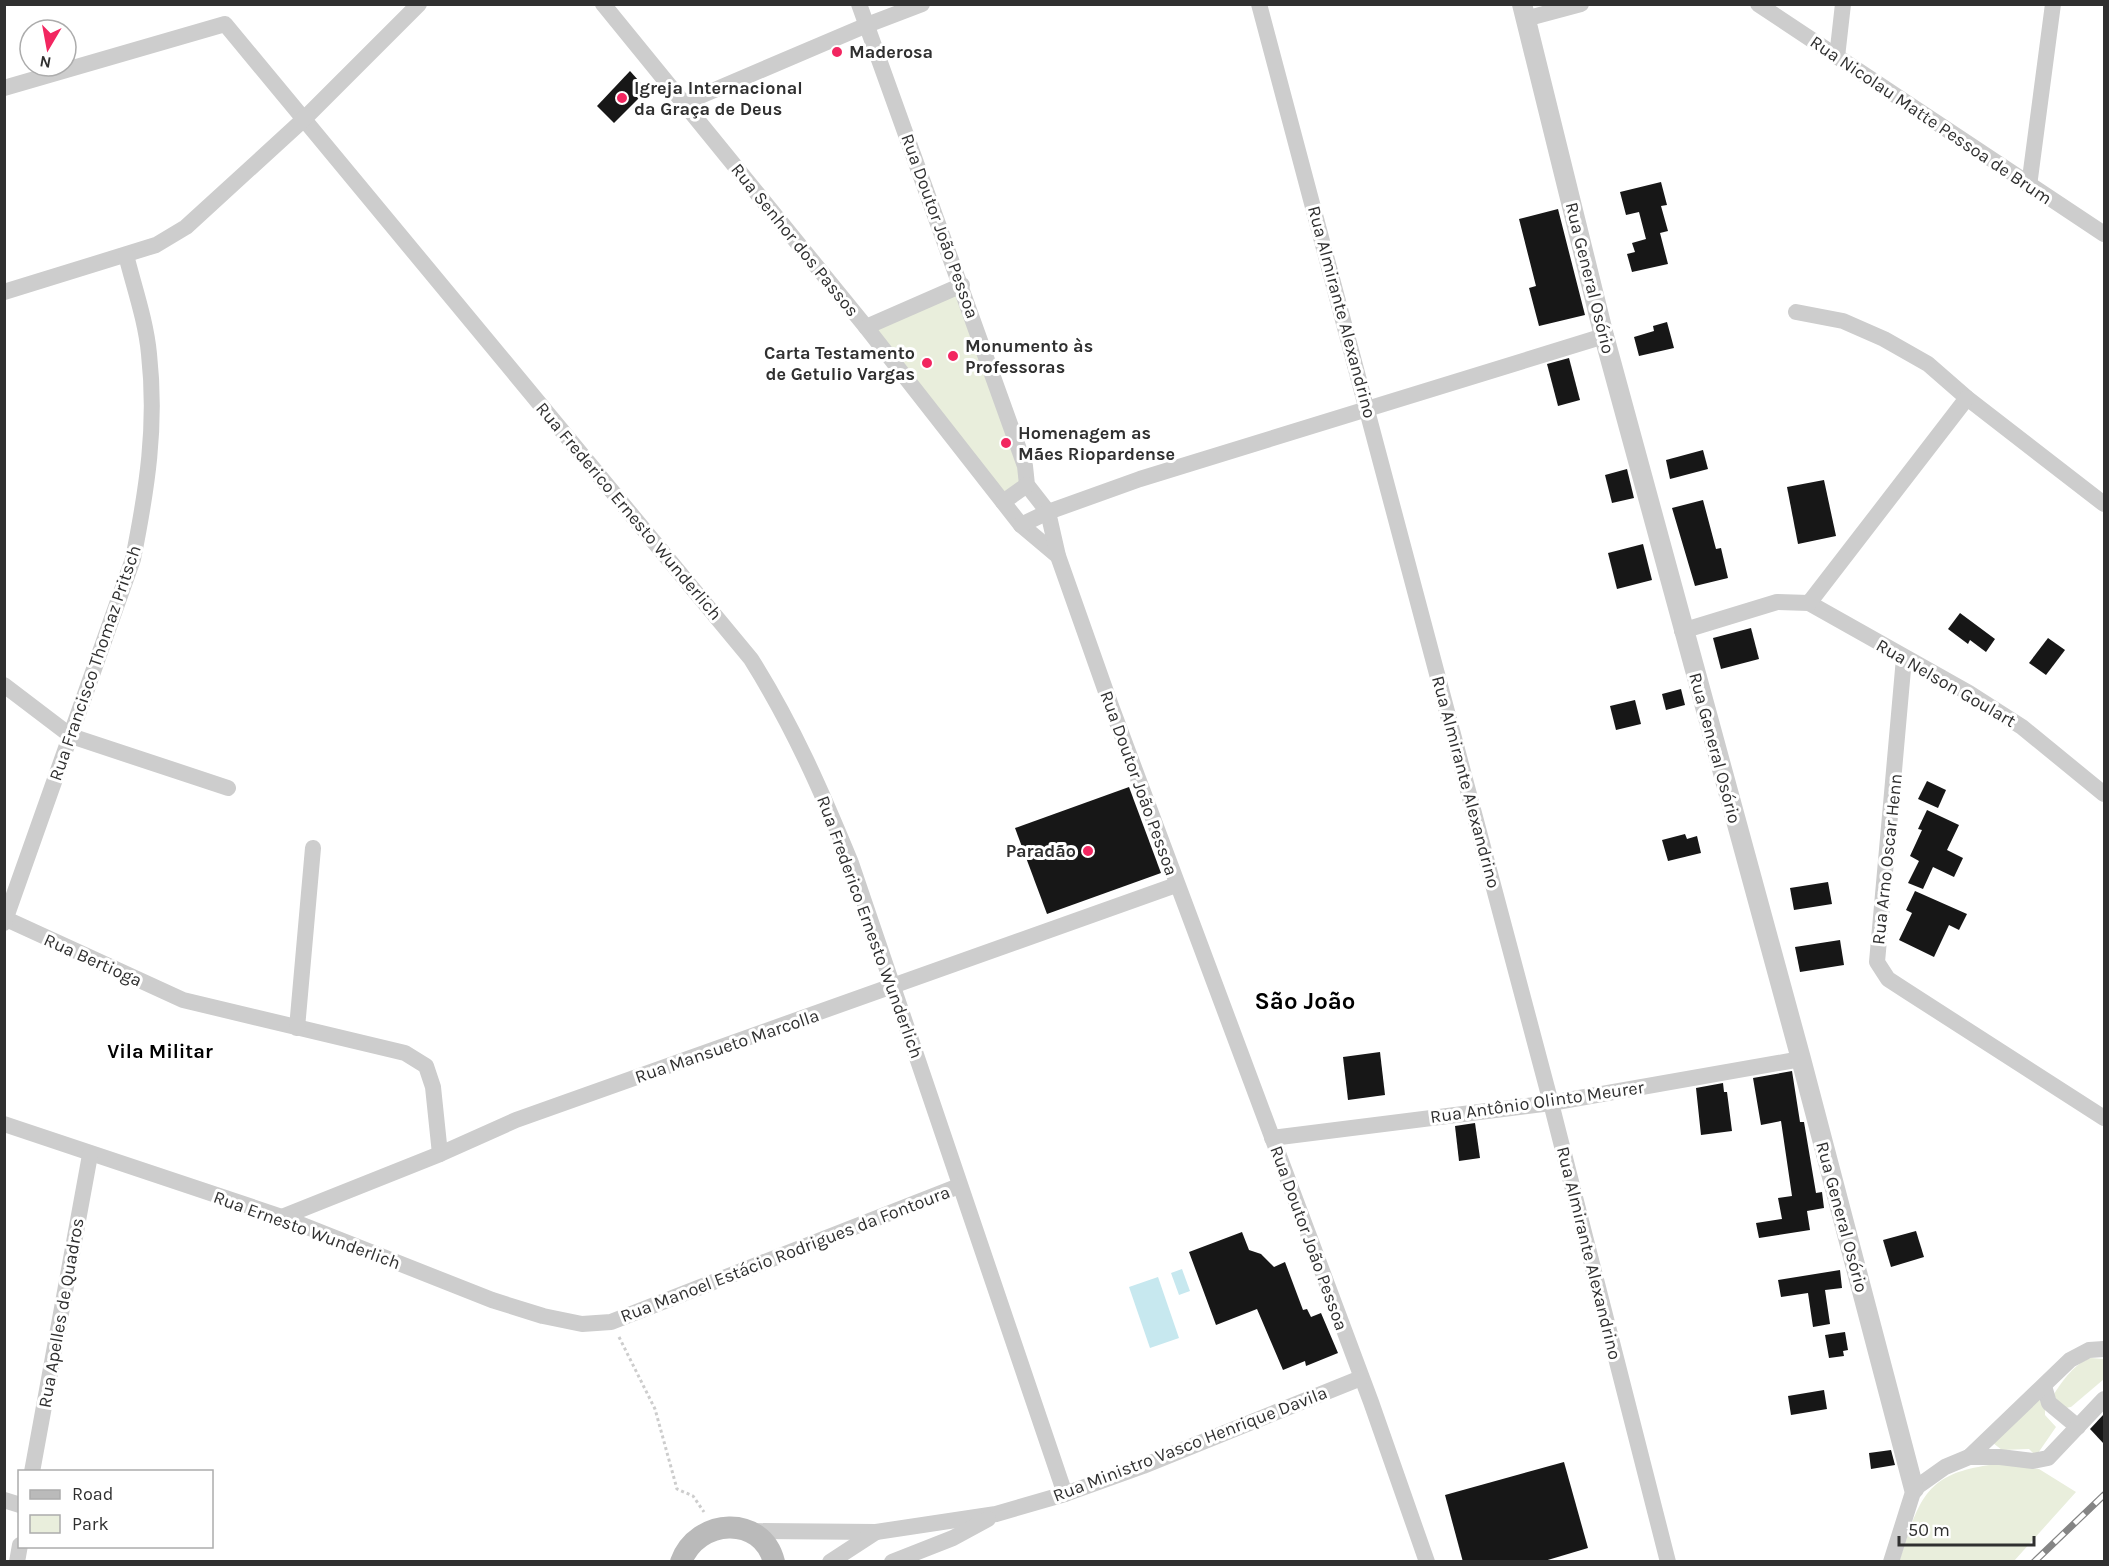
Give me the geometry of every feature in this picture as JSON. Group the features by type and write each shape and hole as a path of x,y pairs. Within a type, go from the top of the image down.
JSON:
{"main road":[{"path":"681,1562 686,1550 698,1536 715,1528 731,1527 747,1531 763,1542 774,1562"}],"street":[{"path":"4,292 156,245 186,227 303,120 419,4"},
{"name":"Rua Senhor dos Passos","path":"603,4 866,327 1021,525 1058,556"},
{"name":"Rua Doutor João Pessoa","path":"859,4 962,285 1025,466 1027,485 1048,512 1058,556 1176,885 1361,1378 1427,1562"},
{"path":"684,103 922,4"},
{"name":"Rua Almirante Alexandrino","path":"1259,4 1551,1103 1668,1562"},
{"path":"1523,12 1581,4"},
{"name":"Rua Nicolau Matte Pessoa de Brum","path":"1758,4 2104,234"},
{"path":"1837,57 1843,4"},
{"path":"2029,186 2053,4"},
{"name":"Rua General Osório","path":"1523,12 1604,336 1801,1059 1914,1489"},
{"name":"Rua Frederico Ernesto Wunderlich","path":"4,88 225,24 696,589 751,659 784,712 810,765 851,863 1065,1494"},
{"name":"Rua Francisco Thomaz Pritsch","path":"5,920 133,560 150,470 153,412 149,351 126,255"},
{"path":"866,327 962,285"},
{"path":"1796,312 1843,321 1884,339 1928,364 1967,398 2104,504"},
{"path":"1021,525 1048,512 1140,479 1604,336"},
{"path":"1683,631 1777,602 1809,603 1967,398"},
{"path":"1003,502 1027,485"},
{"name":"Rua Nelson Goulart","path":"1809,603 1969,693 2022,727 2104,794"},
{"name":"Rua Arno Oscar Henn","path":"1904,658 1895,786 1877,962 1888,979 2104,1118"},
{"path":"4,686 71,736 228,788"},
{"path":"297,1028 314,848"},
{"name":"Rua Mansueto Marcolla","path":"282,1217 440,1154 516,1120 1176,885"},
{"name":"Rua Bertioga","path":"5,920 183,1000 405,1053 426,1066 433,1087 440,1154"},
{"name":"Rua Antônio Olinto Meurer","path":"1272,1138 1551,1103 1801,1059"},
{"name":"Rua Ernesto Wunderlich","path":"4,1124 90,1155 282,1217 492,1300 533,1313 582,1324 611,1322"},
{"name":"Rua Apelles de Quadros","path":"32,1470 90,1155"},
{"name":"Rua Manoel Estácio Rodrigues da Fontoura","path":"611,1322 959,1186"},
{"path":"1891,1562 1914,1489 1945,1467 1969,1457 2070,1360 2089,1350 2104,1349"},
{"name":"Rua Ministro Vasco Henrique Davila","path":"747,1531 876,1532 996,1514 1065,1494 1235,1430 1361,1378"},
{"path":"2044,1386 2049,1403 2078,1427"},
{"path":"1969,1457 2033,1461 2048,1458 2104,1399"},
{"path":"892,1562 953,1538 996,1514"},
{"name":"Rua Ministro Vasco Henrique Davila","path":"830,1562 876,1532"}],"path":[{"path":"611,1322 655,1409 677,1489 693,1496 715,1528"}],"green space":[{"path":"961,287 1026,485 1003,501 867,327"},
{"path":"2091,1358 2104,1359 2104,1379 2071,1407 2060,1409 2054,1394 2075,1368"},
{"path":"2039,1399 2045,1408 2045,1415 2056,1427 2036,1456 2029,1449 2002,1450 1993,1443"},
{"path":"1998,1464 2039,1469 2076,1492 2014,1561 1899,1562 1920,1505 1940,1481 1974,1468"}],"water":[{"path":"1182,1269 1190,1291 1179,1295 1171,1273"},
{"path":"1158,1277 1179,1338 1150,1348 1129,1287"}],"building":[{"name":"Igreja Internacional da Graça de Deus","path":"630,71 647,90 614,123 597,106"},
{"path":"1661,182 1667,205 1661,206 1668,231 1660,233 1668,264 1632,272 1627,254 1635,252 1632,243 1646,239 1639,212 1626,215 1620,192"},
{"path":"1558,209 1585,315 1539,326 1529,288 1536,286 1519,219"},
{"path":"1667,322 1674,348 1639,356 1634,337 1654,331 1653,326"},
{"path":"1569,358 1580,400 1558,406 1547,364"},
{"path":"1703,450 1708,469 1670,479 1666,460"},
{"path":"1627,469 1634,498 1612,503 1605,475"},
{"path":"1824,480 1836,536 1798,544 1787,487"},
{"path":"1703,500 1716,549 1721,548 1728,578 1695,586 1672,508"},
{"path":"1643,544 1652,580 1617,589 1608,553"},
{"path":"1960,613 1995,639 1986,652 1970,640 1968,644 1948,629"},
{"path":"1751,628 1759,659 1721,669 1713,638"},
{"path":"2048,638 2065,650 2046,675 2029,663"},
{"path":"1681,689 1685,705 1666,710 1662,694"},
{"path":"1635,700 1641,724 1616,730 1610,706"},
{"path":"1927,781 1946,790 1938,808 1918,799"},
{"name":"Paradão","path":"1129,787 1161,873 1047,914 1015,828"},
{"path":"1927,810 1959,825 1947,850 1963,858 1954,877 1933,867 1923,889 1908,883 1919,861 1910,856 1922,830 1918,829"},
{"path":"1685,834 1687,839 1697,836 1701,853 1668,861 1662,840"},
{"path":"1828,882 1832,904 1794,910 1790,888"},
{"path":"1915,891 1967,914 1959,930 1949,925 1934,957 1899,940 1912,913 1906,910"},
{"path":"1840,940 1844,965 1800,972 1795,947"},
{"path":"1380,1052 1385,1095 1348,1100 1343,1057"},
{"path":"1792,1071 1800,1122 1804,1122 1816,1193 1822,1192 1824,1208 1807,1211 1810,1230 1759,1238 1756,1223 1782,1219 1778,1198 1792,1196 1781,1121 1761,1125 1753,1078"},
{"path":"1723,1083 1724,1092 1727,1092 1732,1131 1701,1135 1696,1088"},
{"path":"1475,1123 1480,1158 1459,1161 1455,1126"},
{"path":"1916,1231 1924,1257 1891,1267 1883,1240"},
{"path":"1242,1232 1249,1250 1261,1254 1274,1267 1285,1262 1303,1310 1307,1309 1311,1317 1321,1313 1338,1353 1306,1366 1305,1361 1283,1370 1257,1309 1216,1325 1189,1252"},
{"path":"1840,1270 1842,1288 1825,1290 1830,1324 1813,1327 1808,1293 1781,1297 1778,1280"},
{"path":"1845,1332 1848,1350 1843,1351 1844,1356 1829,1358 1825,1335"},
{"path":"1824,1390 1827,1409 1791,1415 1788,1396"},
{"path":"2104,1414 2104,1444 2090,1429"},
{"path":"1891,1450 1895,1465 1871,1469 1869,1453"},
{"path":"1564,1462 1588,1548 1541,1562 1463,1562 1445,1495"}],"railway":[{"path":"2034,1562 2104,1495"}],"place":[{"name":"Maderosa","path":"837,52"},
{"name":"Igreja Internacional da Graça de Deus","path":"622,98"},
{"name":"Monumento às Professoras","path":"953,356"},
{"name":"Carta Testamento de Getulio Vargas","path":"927,363"},
{"name":"Homenagem as Mães Riopardense","path":"1006,443"},
{"name":"Paradão","path":"1088,851"}],"district":[{"name":"São João","path":"1305,1001"},
{"name":"Vila Militar","path":"160,1051"}]}
